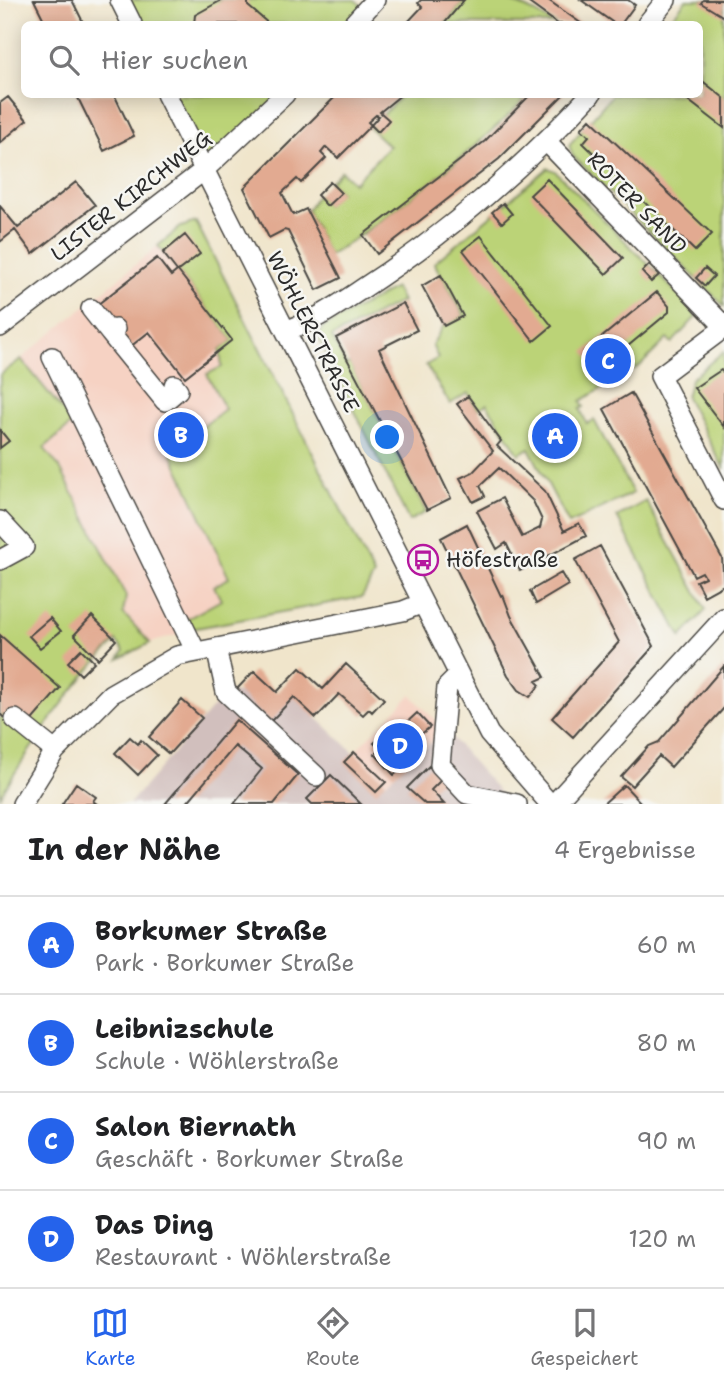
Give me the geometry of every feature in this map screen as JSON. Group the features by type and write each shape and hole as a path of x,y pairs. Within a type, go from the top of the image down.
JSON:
{"street":[{"path":"120,0 130,21"},
{"path":"649,21 666,0"},
{"path":"355,21 366,3"},
{"name":"WÖHLERSTRASSE","path":"168,98 489,734 552,804"},
{"name":"LISTER KIRCHWEG","path":"0,327 203,172 281,98"},
{"path":"287,330 322,314 391,270 472,209 547,142 587,98"},
{"name":"ROTER SAND","path":"547,142 724,327"},
{"path":"91,309 113,331 165,401 178,390 174,385"},
{"path":"724,327 660,376 724,500"},
{"path":"52,357 196,652"},
{"path":"0,521 24,547 0,560"},
{"path":"22,804 55,751 111,694 177,656 402,611 423,603"},
{"path":"552,804 724,618"},
{"path":"216,648 226,692 316,776"},
{"path":"459,675 447,687 440,765 467,794 517,804 536,788"},
{"path":"15,719 55,751"}],"shaded area":[{"path":"196,222 374,575 150,643 123,612 126,596 60,468 43,447 73,423 21,359 181,227"},
{"path":"226,692 294,697 386,782 445,730 510,804 129,804"},
{"path":"411,695 445,730 386,782 354,752"}],"green space":[{"path":"120,0 355,0 367,10 356,21 130,21"},
{"path":"465,0 492,0 521,6 549,21 448,21"},
{"path":"686,0 724,0 724,306 573,156 569,145 609,98 703,98 703,21 669,21"},
{"path":"167,98 282,98 203,171"},
{"path":"399,98 526,98 434,180 329,256 307,210 317,195 327,205 340,192 330,182 341,171 354,183 389,146 370,128"},
{"path":"548,168 555,171 694,310 696,317 672,343 667,339 640,366 581,401 584,407 580,409 587,424 594,420 633,493 569,524 529,448 519,454 487,404 478,409 468,393 450,404 426,365 438,358 432,345 443,327 464,315 434,263"},
{"path":"196,222 374,575 362,597 191,629 187,619 221,600 214,586 229,578 171,452 225,409 207,374 222,367 220,350 232,340 158,246 181,227"},
{"path":"395,288 402,301 332,337 346,365 350,363 426,512 409,521 319,339 322,328"},
{"path":"724,351 724,469 686,397 691,379"},
{"path":"21,359 73,423 44,448 60,468 126,596 123,613 150,643 119,659 124,651 116,641 68,696 0,796 0,375"},
{"path":"646,501 706,610 681,637 617,517"}],"building":[{"path":"34,0 72,0 82,21 44,21"},
{"path":"222,0 248,0 248,6 266,21 194,21 195,15"},
{"path":"421,0 464,0 446,21 409,21 422,7 418,3"},
{"path":"531,0 548,0 578,21 554,21 529,3"},
{"path":"581,0 628,0 635,5 623,21 611,21"},
{"path":"703,0 724,0 724,17 701,3"},
{"path":"703,81 724,98 724,128 685,98 703,98"},
{"path":"8,97 27,120 0,143 0,103"},
{"path":"78,98 116,98 134,136 104,151"},
{"path":"334,98 397,98 380,112 389,120 378,132 371,125 338,158 326,147 321,153 326,158 301,183 297,179 282,193 293,215 306,209 341,278 317,290 288,231 284,230 269,238 244,188","holes":["376,115 379,116 371,125 368,122"]},
{"path":"527,98 560,98 499,159 377,254 363,235 485,141"},
{"path":"590,119 712,234 695,251 583,143 589,136 581,129"},
{"path":"547,179 623,258 606,274 530,195"},
{"path":"76,182 95,205 33,254 15,230 0,242 0,206 18,228"},
{"path":"330,182 341,193 327,206 317,195"},
{"path":"503,203 512,214 502,223 492,212"},
{"path":"185,235 200,254 178,271 232,340 185,377 149,332 130,347 97,305 157,258 171,276 177,271 163,253"},
{"path":"481,236 552,326 534,341 463,250"},
{"path":"649,265 659,275 651,282 642,272"},
{"path":"705,268 714,276 705,286 696,278"},
{"path":"441,275 463,316 444,326 422,286"},
{"path":"657,292 669,306 669,312 599,370 584,352"},
{"path":"403,303 417,330 379,349 451,498 427,510 336,338"},
{"path":"721,370 724,374 724,427 694,388"},
{"path":"631,393 722,558 724,585 704,596 696,581 705,577 702,572 694,576 604,409"},
{"path":"468,396 501,441 497,446 545,491 564,531 579,523 586,536 520,571 506,543 497,549 477,511 502,498 522,537 540,528 542,520 533,501 499,468 480,486 485,496 473,502 460,478 473,472 493,451 457,404"},
{"path":"0,430 9,441 0,448"},
{"path":"467,524 511,616 545,677 536,681 540,685 530,697 519,690 508,675 441,538"},
{"path":"600,546 654,646 573,737 552,718 619,642 575,560"},
{"path":"561,573 568,585 536,604 530,591"},
{"path":"92,616 116,640 98,659 74,635"},
{"path":"50,618 61,631 40,648 29,636"},
{"path":"0,635 60,688 27,726 11,724 0,714"},
{"path":"81,649 94,662 81,675 68,662"},
{"path":"346,664 384,699 372,712 369,709 363,715 339,694 316,718 294,697 270,722 236,690 254,671 277,692 300,668 323,689"},
{"path":"724,666 724,708 671,767 659,756 632,786 621,777 649,746 659,742"},
{"path":"182,700 202,718 169,754 149,737"},
{"path":"417,713 430,727 415,739 424,749 394,775 375,754 380,749 374,743 397,723 403,726"},
{"path":"236,720 298,775 274,804 234,804 262,769 235,746 186,804 165,804"},
{"path":"130,737 138,744 141,740 157,755 138,775 115,753"},
{"path":"354,752 386,782 376,792 344,762"},
{"path":"429,766 442,779 431,790 444,804 425,804 407,788"},
{"path":"331,775 361,804 312,804 307,799"},
{"path":"76,783 96,797 93,801 97,804 62,804"},
{"path":"624,785 642,804 603,804"}],"place":[{"name":"Salon Biernath","path":"608,361"},
{"name":"Leibnizschule","path":"181,435"},
{"name":"Borkumer Straße","path":"555,436"},
{"name":"Höfestraße","path":"423,560"},
{"name":"Das Ding","path":"400,746"}]}
